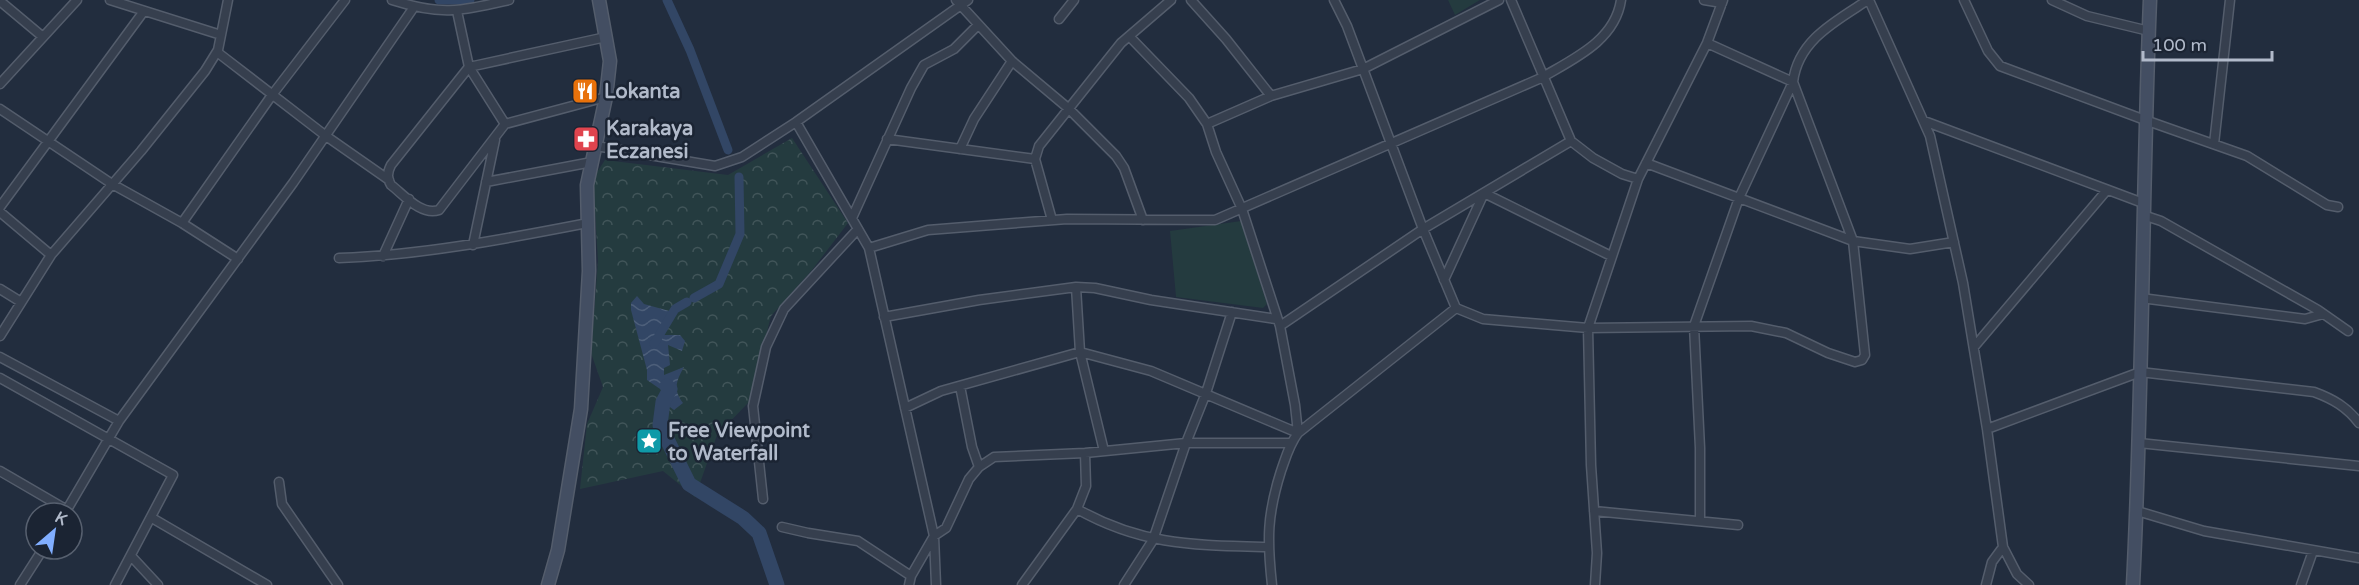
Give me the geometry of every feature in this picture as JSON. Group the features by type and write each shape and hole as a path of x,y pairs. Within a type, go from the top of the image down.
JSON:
{"street":[{"path":"0,84 76,0"},
{"path":"110,0 221,35"},
{"path":"0,336 51,255 205,71 217,52 228,0"},
{"path":"182,223 272,95 345,0"},
{"path":"392,0 414,7 457,11 509,0"},
{"path":"548,585 558,550 581,409 589,271 587,185 606,97 610,61 599,0"},
{"path":"1059,19 1074,0"},
{"path":"1052,220 1035,159 1039,146 1129,36 1171,0"},
{"path":"1191,0 1226,39 1271,96"},
{"path":"1334,0 1347,26 1423,229 1456,308 1483,318 1588,328 1751,326 1786,333 1828,353 1855,362 1862,360 1865,355 1853,241 1793,82 1707,43"},
{"path":"1207,124 1271,96 1363,69 1499,0"},
{"path":"1510,0 1570,141 1593,158 1622,174 1638,179"},
{"path":"869,248 928,230 1052,220 1215,220 1543,77 1586,52 1606,33 1617,19 1621,0"},
{"path":"1595,585 1597,553 1590,465 1588,328 1638,179 1707,43 1722,2 1704,0"},
{"path":"1700,521 1700,448 1694,326 1739,198 1793,82 1802,55 1819,33 1868,0 1930,136 1954,242 1974,347 2002,547 2017,574 2029,585"},
{"path":"1964,0 1988,51 2000,66 2247,156 2327,205 2338,207"},
{"path":"2052,0 2086,16 2149,31"},
{"path":"2133,585 2139,443 2145,120 2150,0"},
{"path":"2214,144 2230,0"},
{"path":"0,1 43,37"},
{"path":"596,146 715,166 742,157 796,122 962,2 978,25 1012,61 1068,108 1120,162 1143,219"},
{"path":"72,501 118,421 326,136 414,7"},
{"path":"0,207 144,11"},
{"path":"457,11 469,67 505,124"},
{"path":"852,218 924,65 954,49 978,25"},
{"path":"1129,36 1189,98 1207,124 1216,152 1242,209 1278,322 1295,405 1298,433"},
{"path":"606,37 469,67 391,165 389,180 391,185 428,212 439,210 505,124 606,97"},
{"path":"217,52 326,136 389,180"},
{"path":"960,149 974,119 1012,61"},
{"path":"0,109 112,184 182,223 238,259"},
{"path":"1923,121 2107,190 2323,314 2348,331"},
{"path":"796,122 869,248 934,536 936,585"},
{"path":"472,245 496,136"},
{"path":"888,139 1035,159"},
{"path":"884,317 979,300 1076,287 1095,288 1278,322 1423,229 1570,141"},
{"path":"486,182 592,162"},
{"path":"1646,163 1853,241 1910,249 1954,242"},
{"path":"1974,347 2107,190"},
{"path":"1484,193 1611,256"},
{"path":"1444,280 1484,193"},
{"path":"383,256 410,200"},
{"path":"0,212 51,255"},
{"path":"339,258 383,256 472,245 588,223"},
{"path":"764,499 753,406 766,348 784,309 858,229"},
{"path":"1076,287 1080,352 1104,451"},
{"path":"0,289 21,302"},
{"path":"2141,298 2305,319 2323,314"},
{"path":"1272,585 1268,547 1269,521 1274,492 1290,443 1298,433 1456,308"},
{"path":"1124,585 1153,540 1186,443 1206,393 1232,312"},
{"path":"905,408 941,391 1080,352 1151,371 1298,433"},
{"path":"0,357 118,421"},
{"path":"1987,429 2140,372 2314,392 2337,402 2359,423"},
{"path":"0,378 173,475 115,585"},
{"path":"960,386 972,447 979,467"},
{"path":"782,527 858,541 910,580 934,536 946,528 969,479 988,460 1002,455 1085,453 1186,443 1290,443"},
{"path":"2139,443 2359,466"},
{"path":"1022,585 1077,509 1086,486 1085,453"},
{"path":"0,471 50,501"},
{"path":"279,482 282,504 338,585"},
{"path":"1077,509 1105,525 1153,540 1203,545 1268,547"},
{"path":"1594,511 1738,525"},
{"path":"2137,511 2204,531 2359,558"},
{"path":"152,518 267,585"},
{"path":"1986,585 1992,562 2002,547"},
{"path":"2301,585 2313,551"},
{"path":"131,556 158,585"},
{"path":"20,585 35,561"}],"green space":[{"path":"1448,0 1480,0 1455,15"},
{"path":"792,138 848,223 812,270 771,316 749,402 717,435 695,497 663,471 580,489 587,424 603,387 591,353 598,261 593,178 605,160 728,175"},
{"path":"1241,221 1267,304 1263,308 1176,297 1170,231"}],"water":[{"path":"637,296 644,304 673,312 673,315 662,323 660,335 680,335 685,341 682,351 668,345 670,365 664,368 664,375 684,367 677,385 678,394 683,403 674,410 663,402 663,391 647,380 647,370 631,310 631,303"}],"waterway":[{"path":"439,0 470,0"},
{"path":"667,0 690,50 728,150"},
{"path":"694,298 719,284 740,234 739,177"},
{"path":"654,344 675,309 687,302"},
{"path":"667,386 670,389 663,402 660,425 689,484 743,518 759,533 777,585"}],"place":[{"name":"Lokanta","path":"585,91"},
{"name":"Karakaya Eczanesi","path":"586,139"},
{"name":"Free Viewpoint to Waterfall","path":"649,441"}]}
